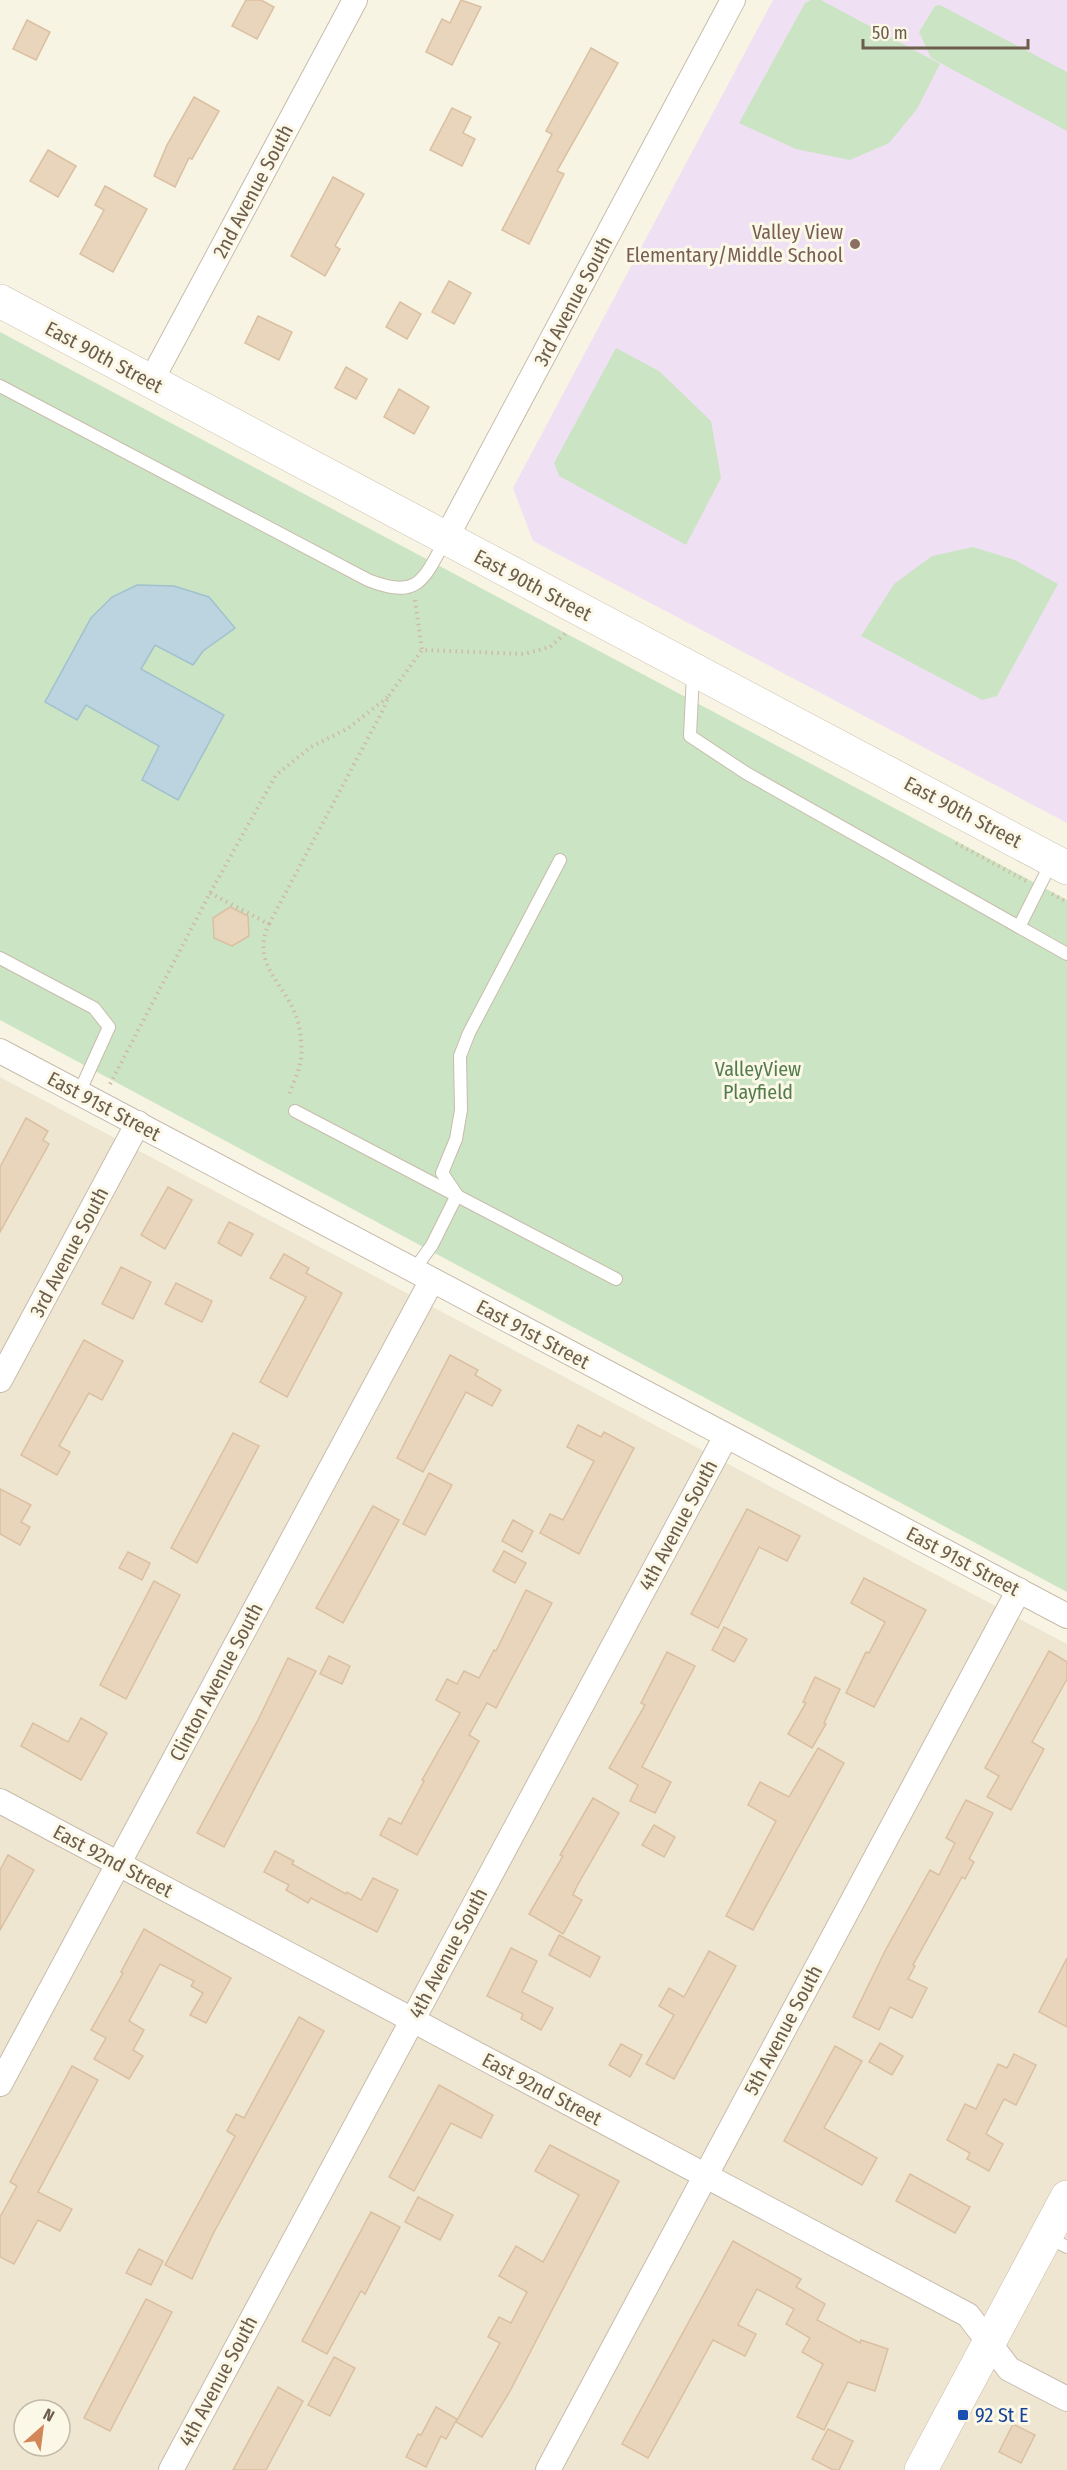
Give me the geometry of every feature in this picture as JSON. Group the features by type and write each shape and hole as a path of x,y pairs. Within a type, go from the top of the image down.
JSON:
{"street":[{"name":"2nd Avenue South","path":"151,381 355,0"},
{"name":"3rd Avenue South","path":"446,538 733,0"},
{"name":"East 90th Street","path":"0,301 1060,864"},
{"name":"East 91st Street","path":"0,1051 1067,1616"},
{"name":"3rd Avenue South","path":"0,1380 138,1123"},
{"name":"Clinton Avenue South","path":"0,2084 118,1864 423,1275"},
{"name":"4th Avenue South","path":"171,2470 726,1436"},
{"name":"5th Avenue South","path":"548,2470 1019,1590"},
{"name":"East 92nd Street","path":"0,1801 968,2315 1009,2369 1067,2399"},
{"path":"921,2470 990,2342 1056,2242 1067,2197"}],"lane":[{"path":"0,386 368,580 387,587 401,589 413,586 424,578 446,538"},
{"path":"693,669 690,736 746,773 1067,954"},
{"path":"457,1195 442,1173 456,1139 461,1110 460,1056 469,1033 560,860"},
{"path":"1019,927 1060,864"},
{"path":"0,958 94,1008 109,1027 89,1098"},
{"path":"295,1111 616,1279"},
{"path":"423,1275 432,1245 457,1195"}],"path":[{"path":"295,1111 287,1102 301,1064 299,1023 288,999 268,969 261,948 269,924 388,697 422,650 413,586"},
{"path":"422,650 524,654 549,647 566,633"},
{"path":"89,1098 210,893 276,775 311,747 347,729 388,697"},
{"path":"210,893 269,924"}],"shaded area":[{"name":"Valley View Elementary/Middle School","path":"773,0 1067,0 1067,823 533,541 513,488"},
{"path":"0,1077 1067,1644 1067,2470 0,2470"}],"green space":[{"path":"811,0 821,0 940,64 917,109 889,143 850,160 796,149 739,123 805,3"},
{"path":"940,5 1067,72 1067,131 931,58 919,32 935,6"},
{"name":"ValleyView Playfield","path":"0,332 1067,900 1067,1592 0,1020"},
{"path":"616,348 659,371 711,421 721,478 686,545 559,476 554,463"},
{"path":"973,547 1015,560 1058,584 997,696 982,700 861,636 894,584 932,556"}],"water":[{"path":"137,585 174,586 209,597 235,628 203,651 193,665 155,645 141,669 224,715 178,800 142,780 159,746 86,705 77,720 45,702 91,618 112,597"}],"building":[{"path":"246,0 261,0 274,7 257,39 232,26"},
{"path":"461,0 481,7 452,65 426,52 442,19 450,23"},
{"path":"27,20 50,32 36,60 13,49"},
{"path":"591,48 618,63 557,171 564,174 529,244 502,230 552,134 546,131"},
{"path":"194,97 219,111 192,159 189,158 175,187 154,176 167,145"},
{"path":"452,108 471,117 463,133 475,139 462,166 430,150"},
{"path":"48,150 76,166 58,197 30,181"},
{"path":"333,177 364,194 335,246 340,249 325,276 291,256"},
{"path":"105,186 147,209 113,272 80,254 104,210 95,205"},
{"path":"449,281 471,293 454,324 432,312"},
{"path":"400,302 421,314 407,339 386,327"},
{"path":"258,316 292,332 279,360 245,343"},
{"path":"346,367 367,379 356,399 335,388"},
{"path":"399,389 429,407 414,434 384,417"},
{"path":"230,907 248,916 249,936 232,946 214,938 213,918"},
{"path":"26,1118 48,1131 43,1140 49,1144 0,1232 0,1167"},
{"path":"168,1187 192,1200 165,1249 141,1235"},
{"path":"229,1222 253,1234 241,1256 218,1243"},
{"path":"284,1254 309,1268 306,1273 342,1293 287,1397 260,1382 306,1297 270,1278"},
{"path":"121,1267 151,1282 133,1319 102,1304"},
{"path":"176,1283 212,1301 202,1322 165,1304"},
{"path":"84,1340 123,1361 102,1400 89,1393 59,1446 70,1452 57,1475 21,1455"},
{"path":"450,1355 478,1370 475,1375 501,1390 492,1406 466,1392 423,1472 397,1458"},
{"path":"578,1425 601,1437 604,1432 634,1448 579,1554 540,1533 550,1514 563,1520 594,1461 567,1447"},
{"path":"233,1433 259,1446 197,1563 171,1548"},
{"path":"429,1473 452,1485 425,1535 403,1524"},
{"path":"0,1489 31,1505 21,1522 30,1527 20,1545 0,1534"},
{"path":"373,1506 399,1520 343,1623 316,1608"},
{"path":"747,1509 800,1536 787,1561 759,1547 718,1628 691,1614"},
{"path":"513,1520 533,1531 522,1552 502,1541"},
{"path":"504,1551 526,1563 515,1583 493,1571"},
{"path":"128,1552 150,1563 142,1580 119,1568"},
{"path":"864,1578 926,1610 874,1707 846,1693 866,1652 869,1653 885,1622 851,1603"},
{"path":"154,1581 180,1595 126,1699 100,1685"},
{"path":"526,1590 552,1603 496,1708 487,1703 469,1735 479,1741 417,1855 380,1835 389,1818 401,1824 424,1781 422,1780 460,1713 436,1700 447,1679 457,1684 464,1671 479,1678 494,1650 496,1651"},
{"path":"724,1627 747,1639 734,1662 712,1650"},
{"path":"1049,1651 1067,1662 1067,1679 1032,1742 1044,1749 1011,1810 987,1797 999,1776 985,1768"},
{"path":"667,1652 695,1666 642,1767 671,1782 655,1813 630,1801 638,1785 609,1768 645,1705 641,1703"},
{"path":"329,1656 350,1666 342,1684 320,1674"},
{"path":"288,1658 316,1671 224,1847 197,1833 258,1720"},
{"path":"815,1677 840,1689 824,1723 826,1724 812,1748 788,1734 806,1703 803,1702"},
{"path":"81,1718 107,1733 81,1780 21,1746 33,1723 68,1742"},
{"path":"818,1748 844,1763 753,1930 726,1916 776,1821 748,1805 760,1782 789,1797"},
{"path":"593,1798 619,1813 577,1886 573,1895 582,1900 563,1934 529,1914"},
{"path":"966,1800 993,1813 969,1859 974,1862 965,1879 962,1877 913,1965 915,1966 908,1979 927,1988 912,2018 890,2007 879,2030 853,2017 885,1951 930,1870 939,1875 955,1843 946,1838"},
{"path":"654,1825 675,1837 664,1857 642,1845"},
{"path":"275,1851 294,1861 292,1864 361,1900 373,1878 398,1890 377,1932 311,1898 308,1903 286,1890 289,1885 264,1872"},
{"path":"8,1855 34,1870 0,1930 0,1870"},
{"path":"144,1929 231,1978 206,2023 190,2015 203,1993 191,1986 194,1981 160,1964 129,2021 144,2030 133,2050 143,2056 129,2079 94,2059 106,2038 91,2030 123,1973 121,1972"},
{"path":"559,1935 600,1957 590,1977 549,1955"},
{"path":"511,1948 537,1961 522,1992 553,2008 541,2030 521,2019 523,2014 487,1996"},
{"path":"709,1951 736,1966 674,2079 646,2064 674,2015 659,2006 669,1988 684,1997"},
{"path":"1067,1958 1067,2027 1039,2012"},
{"path":"299,2017 324,2031 213,2234 192,2279 165,2265 235,2136 227,2131 236,2114 244,2118"},
{"path":"880,2043 903,2056 892,2075 869,2062"},
{"path":"621,2044 642,2055 630,2077 609,2065"},
{"path":"835,2046 862,2061 824,2128 877,2158 862,2185 784,2141"},
{"path":"1014,2054 1036,2065 1016,2105 1004,2099 986,2134 1003,2144 989,2171 967,2159 970,2153 947,2140 965,2104 976,2109 998,2064 1007,2068"},
{"path":"72,2066 98,2080 38,2192 72,2209 60,2231 38,2220 14,2264 0,2257 0,2217 17,2186 10,2182"},
{"path":"439,2085 493,2115 481,2138 451,2123 414,2191 389,2177"},
{"path":"550,2145 619,2181 509,2393 482,2437 456,2422 500,2343 488,2337 499,2317 511,2323 527,2292 499,2276 516,2246 543,2262 579,2195 535,2171"},
{"path":"910,2174 970,2207 955,2233 896,2201"},
{"path":"418,2197 453,2215 440,2240 405,2222"},
{"path":"371,2212 400,2227 365,2294 361,2291 327,2354 302,2341"},
{"path":"733,2241 801,2279 796,2287 825,2304 817,2320 860,2343 861,2340 888,2349 875,2391 848,2382 824,2430 797,2417 823,2364 802,2352 810,2338 786,2324 794,2309 757,2289 738,2325 756,2334 745,2356 713,2340 648,2458 622,2444"},
{"path":"139,2249 163,2261 151,2285 126,2273"},
{"path":"146,2299 172,2312 110,2431 84,2418"},
{"path":"334,2357 355,2368 330,2416 308,2405"},
{"path":"278,2387 303,2401 266,2470 233,2470"},
{"path":"436,2407 457,2419 446,2439 441,2436 426,2467 406,2457"},
{"path":"1013,2424 1035,2435 1021,2463 999,2452"},
{"path":"828,2429 853,2441 839,2470 833,2470 812,2459"}],"place":[{"name":"Valley View Elementary/Middle School","path":"855,244"},
{"name":"92 St E","path":"963,2415"}]}
